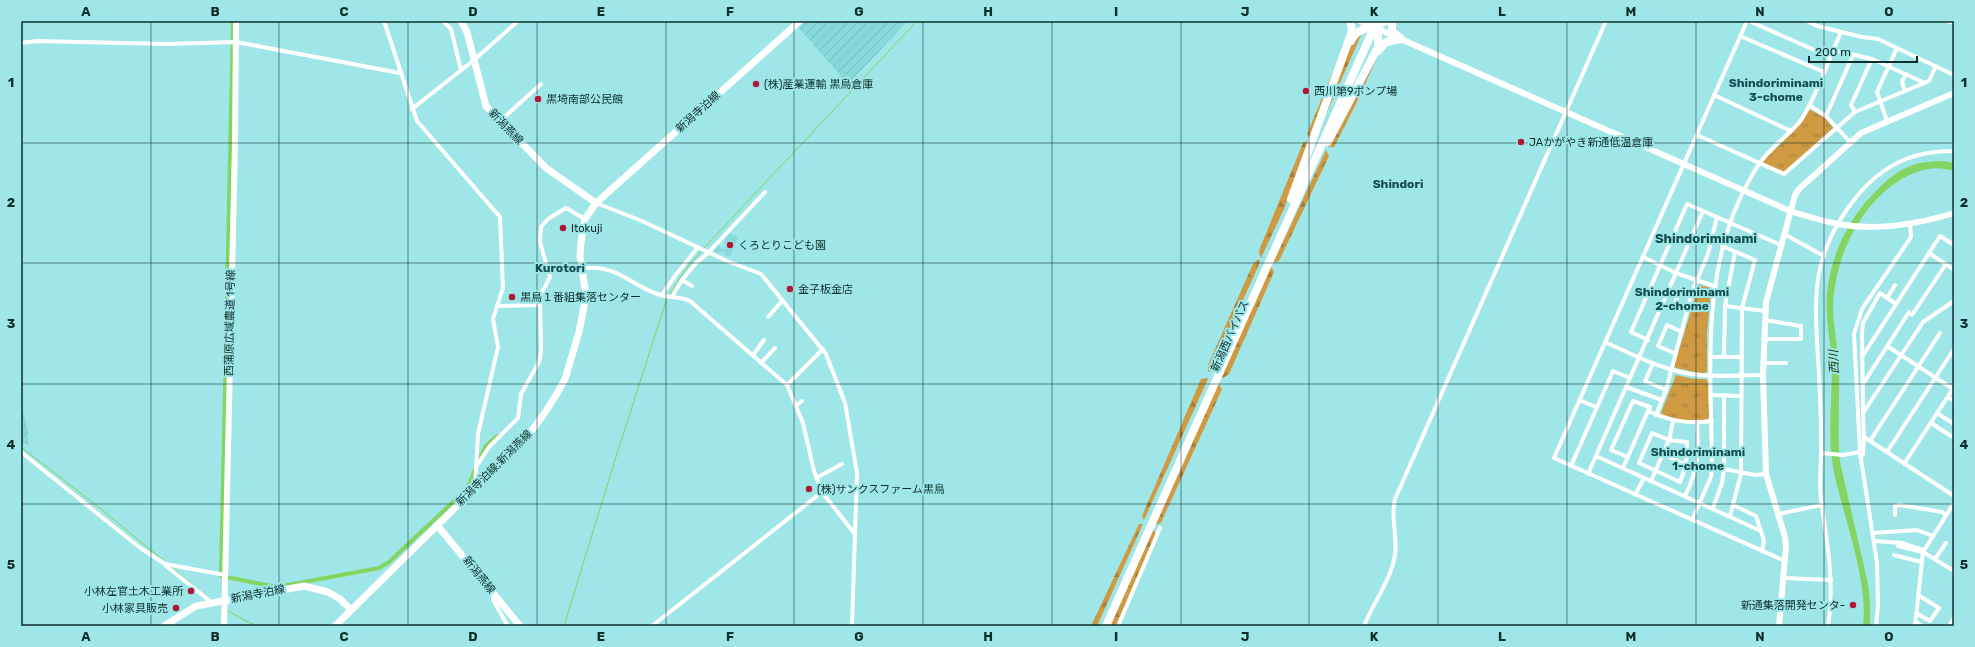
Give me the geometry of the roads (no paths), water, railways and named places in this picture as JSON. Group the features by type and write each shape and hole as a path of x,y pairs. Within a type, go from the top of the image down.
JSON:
{"highway":[{"path":"1294,200 1352,29 1350,21"},
{"path":"1342,58 1353,37 1361,30 1372,22 1386,21"},
{"path":"1392,21 1392,31 1400,39"},
{"path":"1372,22 1378,40 1376,54"},
{"name":"新潟西バイパス","path":"1106,626 1372,22"},
{"path":"1294,200 1376,54 1386,42 1400,39"},
{"name":"新潟西バイパス","path":"1101,626 1294,200"}],"main road":[{"name":"新潟燕線","path":"461,21 467,32 486,106 551,172 596,204"},
{"name":"新潟寺泊線","path":"596,204 800,21"},
{"name":"新潟寺泊線;新潟燕線","path":"437,525 532,430 565,379 584,314 586,296 580,256 585,219 596,204"},
{"name":"新潟燕線","path":"437,525 520,626"},
{"path":"335,626 437,525"},
{"name":"新潟寺泊線","path":"164,626 196,606 212,603 225,604 304,586 328,592 340,599 351,610"}],"street":[{"name":"西蒲原広域農道 1号線","path":"224,626 235,144 236,21"},
{"path":"384,21 417,121 500,217 503,288 493,319 498,347 478,432 475,487"},
{"path":"443,21 451,29 461,70"},
{"path":"412,108 474,60 518,21"},
{"path":"1360,21 1372,22 1400,39 1790,211 1840,225 1859,226 1890,226 1933,219 1954,213"},
{"path":"1364,626 1391,569 1395,554 1393,511 1395,500 1606,21"},
{"path":"1785,561 1554,458 1740,36 1748,21 1830,57"},
{"path":"1807,21 1817,26 1878,39 1954,75"},
{"path":"1947,21 1954,23"},
{"path":"1692,520 1710,477 1712,421 1710,357 1714,286 1722,246 1744,191 1760,162 1801,120 1841,32"},
{"path":"1740,36 1824,72"},
{"path":"21,43 37,41 160,44 236,42 400,73"},
{"path":"1888,121 1877,92 1897,48"},
{"path":"1833,50 1872,59 1925,83"},
{"path":"1826,116 1853,55"},
{"path":"1855,112 1851,105 1872,59"},
{"path":"1697,135 1784,174 1836,126 1855,112 1929,82 1936,66"},
{"path":"1905,91 1902,82 1906,74"},
{"path":"500,121 541,84"},
{"path":"1779,626 1785,561 1784,537 1766,474 1763,363 1765,311 1790,211 1799,189 1867,129 1954,92"},
{"path":"1714,95 1791,131"},
{"path":"1809,105 1826,116 1850,143"},
{"path":"1828,626 1832,597 1828,540 1822,505 1820,474 1821,453 1817,291 1824,256 1840,225 1861,192 1880,174 1893,166 1919,155 1954,151"},
{"path":"672,296 682,280 696,263 765,192"},
{"path":"596,204 642,221 707,252 761,274 823,349 845,403 855,455 857,487 854,534 852,626"},
{"path":"1648,340 1630,332 1687,204 1781,245"},
{"path":"476,468 489,447 518,418 521,394 539,362 541,352 539,306 540,293 544,289 550,277 540,242 541,227 548,219 566,208 585,219"},
{"path":"1588,474 1648,340 1703,211"},
{"path":"1656,415 1666,390 1692,292 1708,254 1717,217"},
{"path":"1876,626 1878,586 1873,533 1860,455 1854,334 1862,309 1911,237 1910,223"},
{"path":"1784,234 1824,256"},
{"path":"1862,357 1940,236 1954,245"},
{"path":"1722,246 1755,260 1742,308 1741,474 1730,516"},
{"path":"664,295 674,276 699,248"},
{"path":"1724,357 1725,306 1736,252"},
{"path":"1929,253 1953,269"},
{"path":"1643,257 1676,273 1714,286"},
{"path":"1863,384 1887,346 1946,264"},
{"path":"582,268 597,266 612,270 664,295 690,301 787,385 806,434 816,478 822,492 854,534"},
{"path":"682,280 692,286"},
{"path":"1887,298 1894,285"},
{"path":"1687,311 1674,305 1682,288 1692,292"},
{"path":"1860,455 1863,454 1864,438 1862,357 1863,323 1880,293 1896,304"},
{"path":"768,317 782,301"},
{"path":"1863,412 1923,322 1954,301"},
{"path":"496,306 539,306"},
{"path":"1725,306 1765,311"},
{"path":"1764,339 1801,339 1801,326 1765,320"},
{"path":"1676,354 1658,346 1667,325 1682,332"},
{"path":"1870,441 1940,333"},
{"path":"753,355 764,340"},
{"path":"1605,342 1653,364 1686,373 1763,376"},
{"path":"1887,346 1900,356 1953,388 1904,464"},
{"path":"761,363 775,348"},
{"path":"787,385 823,349"},
{"path":"1887,452 1954,349"},
{"path":"1710,357 1742,357"},
{"path":"1763,363 1786,363"},
{"path":"1653,364 1645,381 1666,390"},
{"path":"1571,466 1613,371 1630,378"},
{"path":"1626,387 1662,400"},
{"path":"1710,395 1741,396"},
{"path":"1713,508 1722,483 1724,469 1724,396"},
{"path":"1948,397 1954,401"},
{"path":"1579,400 1596,407"},
{"path":"796,405 802,401"},
{"path":"1623,468 1628,457 1648,412 1650,407 1633,401 1611,450 1628,457"},
{"path":"1648,412 1673,421 1712,421"},
{"path":"1937,413 1954,424"},
{"path":"1651,481 1669,440 1673,421"},
{"path":"1685,496 1693,480 1698,462 1697,422"},
{"path":"1931,423 1951,436"},
{"path":"1652,433 1669,440 1687,442 1686,465 1680,482 1639,463 1652,433"},
{"path":"1864,438 1954,496"},
{"path":"21,452 139,547 165,564 225,574"},
{"path":"1821,453 1860,455"},
{"path":"1663,454 1686,465"},
{"path":"1596,456 1761,531"},
{"path":"816,478 842,464"},
{"path":"1724,469 1741,474 1766,474"},
{"path":"1635,494 1644,478"},
{"path":"652,626 822,492 857,487"},
{"path":"1922,626 1915,624 1923,551 1954,503"},
{"path":"1734,505 1756,516 1764,541 1762,551"},
{"path":"1778,514 1822,505"},
{"path":"1895,515 1896,506 1900,505 1942,512 1946,515"},
{"path":"1118,626 1160,528"},
{"path":"1873,533 1917,530 1933,536"},
{"path":"1874,541 1896,542 1923,551 1952,570 1954,563"},
{"path":"1935,559 1946,543"},
{"path":"1898,546 1923,551"},
{"path":"1894,555 1921,562"},
{"path":"160,560 212,603"},
{"path":"1784,578 1831,580"},
{"path":"494,595 493,600 508,626"},
{"path":"1916,613 1930,621 1939,608 1918,595"},
{"path":"1949,626 1954,618"}],"water":[{"name":"西川","path":"1943,161 1954,163 1954,171 1939,168 1917,172 1897,182 1883,193 1860,220 1851,236 1838,270 1833,313 1839,368 1840,462 1868,584 1870,626 1863,626 1864,609 1859,570 1838,489 1832,459 1830,433 1832,367 1827,321 1827,294 1829,278 1844,235 1851,222 1870,197 1888,179 1904,169 1920,163"}],"waterway":[{"path":"233,21 221,576 277,587 379,568 389,562 467,489 475,470"},
{"path":"704,248 917,21"},
{"path":"669,296 683,273 702,250"},
{"path":"564,626 667,298"},
{"path":"478,462 486,446 497,436"},
{"path":"21,447 101,509 164,561"},
{"path":"171,567 193,585"},
{"path":"228,611 250,623 261,626"}],"place":[{"name":"(株)産業運輸 黒鳥倉庫","path":"756,84"},
{"name":"西川第9ポンプ場","path":"1306,91"},
{"name":"黒埼南部公民館","path":"538,99"},
{"name":"JAかがやき新通低温倉庫","path":"1521,142"},
{"name":"Itokuji","path":"563,228"},
{"name":"くろとりこども園","path":"730,245"},
{"name":"金子板金店","path":"790,289"},
{"name":"黒鳥１番組集落センター","path":"512,297"},
{"name":"(株)サンクスファーム黒鳥","path":"809,489"},
{"name":"小林左官土木工業所","path":"191,591"},
{"name":"新通集落開発センタ-","path":"1853,605"},
{"name":"小林家具販売","path":"176,608"}],"district":[{"name":"Shindoriminami 3-chome","path":"1776,90"},
{"name":"Shindori","path":"1398,184"},
{"name":"Shindoriminami","path":"1706,238"},
{"name":"Kurotori","path":"560,268"},
{"name":"Shindoriminami 2-chome","path":"1682,299"},
{"name":"Shindoriminami 1-chome","path":"1698,459"}]}
